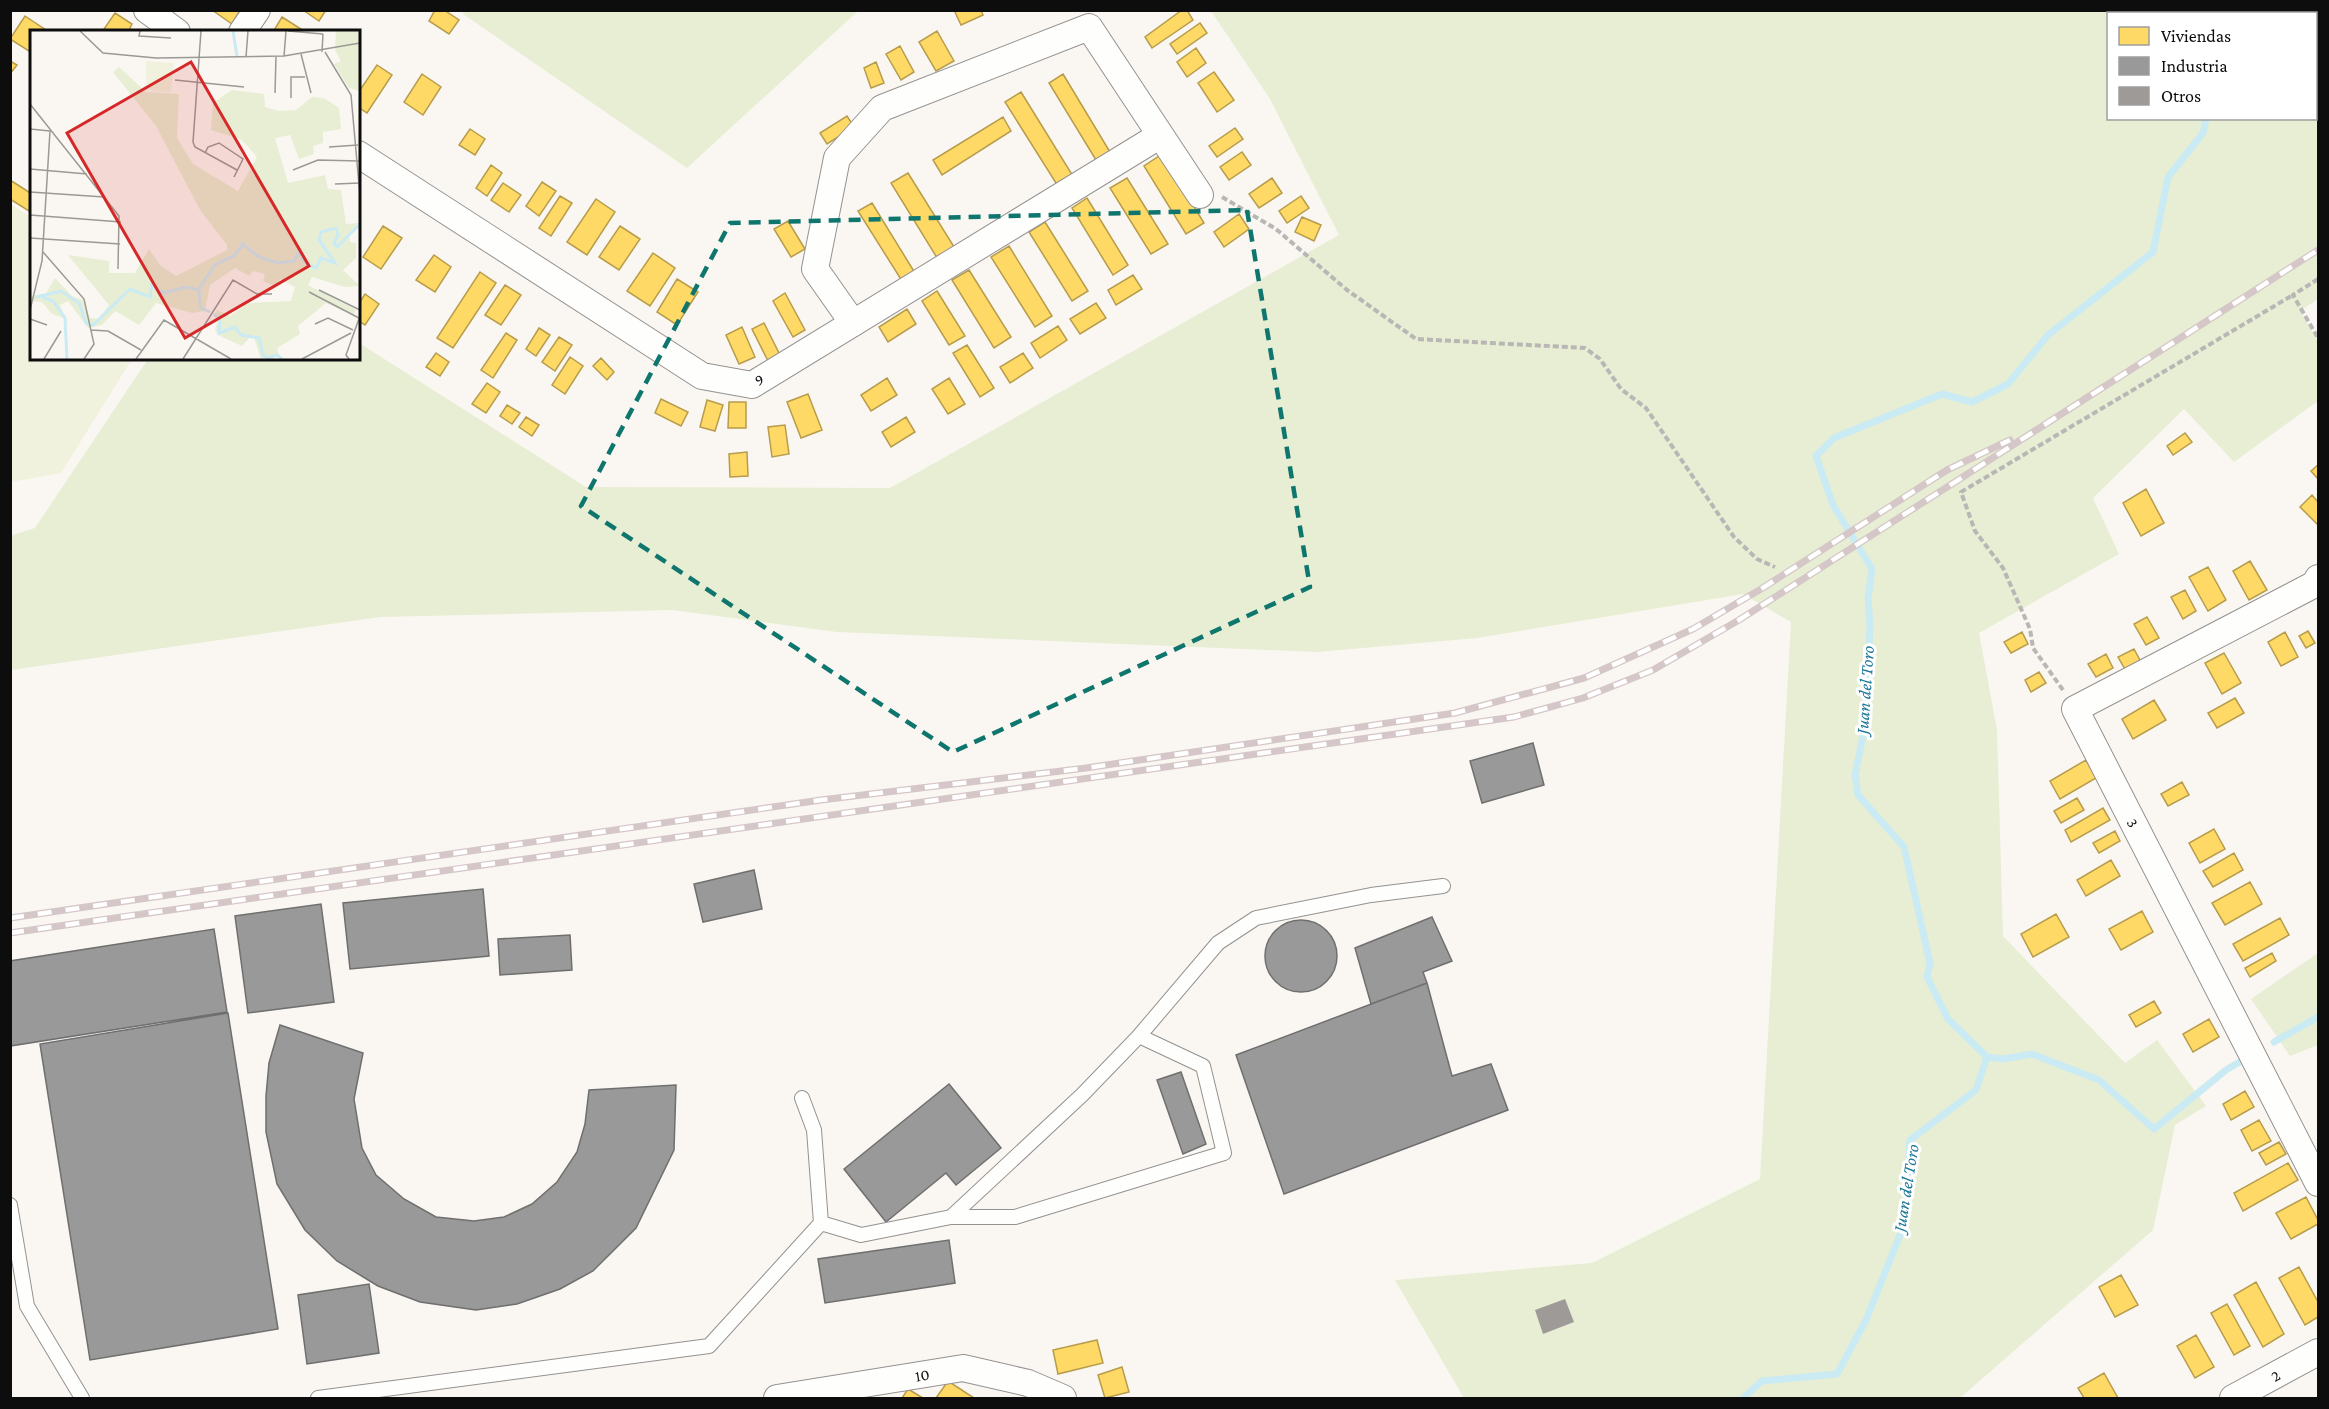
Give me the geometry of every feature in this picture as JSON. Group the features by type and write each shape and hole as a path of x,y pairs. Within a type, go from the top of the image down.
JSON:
{"street":[{"path":"147,10 174,30"},
{"path":"243,30 257,10"},
{"path":"854,323 815,269 837,158 882,108 1089,27 1200,195"},
{"name":"9","path":"360,155 702,376 752,385 1160,136"},
{"path":"2075,709 2314,584 2319,578"},
{"name":"3","path":"2075,709 2319,1183"},
{"name":"2","path":"2233,1398 2319,1352"},
{"name":"10","path":"777,1398 963,1368 1022,1391 1063,1398"}],"lane":[{"path":"951,1217 1082,1095 1139,1036 1218,943 1256,918 1371,895 1443,886"},
{"path":"821,1223 861,1235 951,1217 1016,1216 1224,1153 1203,1066 1139,1036"},
{"path":"318,1398 709,1346 821,1223 814,1130 802,1098"},
{"path":"10,1205 27,1306 82,1398"}],"path":[{"path":"1200,195 1221,196 1276,230 1347,290 1416,339 1585,348 1600,359 1621,389 1646,408 1734,537 1757,559 1774,567"},
{"path":"2075,709 2033,648 2030,629 2003,568 1975,531 1961,492 2319,279"},
{"path":"2293,295 2319,338"}],"highlighted area":[{"path":"1247,210 1310,587 953,752 581,506 730,223"}],"green space":[{"path":"463,10 858,11 687,168 463,14"},
{"path":"1211,11 2318,11 2318,299 2300,311 2318,342 2318,401 2234,462 2184,409 2093,498 2119,554 1979,633 1997,730 2003,936 2125,1063 2157,1040 2206,1106 2175,1125 2153,1230 1960,1398 1464,1398 1395,1280 1592,1263 1760,1179 1791,622 1743,594 1477,638 1317,652 837,632 672,610 380,617 11,670 10,536 35,528 147,360 360,360 360,344 586,487 890,488 1339,235 1270,99"},
{"path":"10,204 30,216 30,360 131,360 61,473 11,482"},
{"path":"2318,953 2318,1045 2290,1056 2251,999"}],"building: Viviendas":[{"path":"212,10 240,10 232,24"},
{"path":"303,10 326,10 319,21"},
{"path":"435,10 444,10 459,20 449,34 429,21"},
{"path":"954,10 981,10 983,15 961,25"},
{"path":"1182,10 1187,10 1193,20 1152,48 1145,37"},
{"path":"115,13 132,24 129,30 103,30"},
{"path":"25,16 46,30 30,30 30,52 10,39"},
{"path":"282,17 302,30 274,30"},
{"path":"1200,23 1207,33 1177,54 1170,44"},
{"path":"937,31 954,61 936,71 919,42"},
{"path":"900,46 914,72 901,80 886,54"},
{"path":"1196,48 1206,63 1187,77 1177,62"},
{"path":"10,61 17,65 10,74"},
{"path":"876,62 884,83 871,88 864,68"},
{"path":"377,65 392,75 367,113 360,108 360,90"},
{"path":"1214,72 1234,100 1217,112 1198,83"},
{"path":"422,74 441,87 423,115 404,102"},
{"path":"1063,74 1110,152 1096,160 1049,83"},
{"path":"1021,92 1076,181 1061,191 1005,102"},
{"path":"847,116 854,127 827,144 820,133"},
{"path":"1003,117 1011,131 942,175 933,160"},
{"path":"1235,128 1243,139 1217,157 1209,146"},
{"path":"470,129 485,139 475,155 459,145"},
{"path":"1242,152 1251,165 1229,180 1220,167"},
{"path":"1162,154 1204,223 1186,234 1144,166"},
{"path":"491,165 502,173 487,196 476,188"},
{"path":"908,173 956,250 939,261 891,183"},
{"path":"1127,178 1168,244 1151,254 1110,188"},
{"path":"1272,178 1282,193 1259,208 1249,194"},
{"path":"10,180 30,193 30,212 10,199"},
{"path":"542,182 556,191 539,216 526,206"},
{"path":"503,183 521,195 509,212 491,200"},
{"path":"560,196 572,203 551,236 539,228"},
{"path":"1301,196 1309,208 1287,223 1279,211"},
{"path":"1087,198 1128,265 1113,275 1072,208"},
{"path":"596,199 615,212 587,255 567,242"},
{"path":"872,203 915,273 902,281 858,211"},
{"path":"1239,214 1249,229 1224,247 1214,232"},
{"path":"1302,217 1321,225 1314,241 1295,232"},
{"path":"788,221 805,249 791,257 774,229"},
{"path":"1045,222 1088,291 1072,301 1029,232"},
{"path":"383,226 402,238 381,269 363,257"},
{"path":"620,226 640,239 619,270 599,257"},
{"path":"1009,246 1052,316 1035,327 991,257"},
{"path":"653,253 675,268 650,306 627,291"},
{"path":"434,255 451,267 435,292 416,280"},
{"path":"969,270 1011,337 994,348 952,280"},
{"path":"480,272 496,283 453,348 437,338"},
{"path":"1133,275 1142,289 1116,305 1108,290"},
{"path":"677,279 698,292 677,325 657,312"},
{"path":"505,285 521,295 501,325 485,315"},
{"path":"937,291 965,336 949,345 922,301"},
{"path":"785,293 805,330 793,337 773,301"},
{"path":"365,294 379,304 365,325 360,321 360,302"},
{"path":"1096,303 1106,318 1080,334 1070,319"},
{"path":"907,309 916,324 888,342 879,327"},
{"path":"764,323 781,357 769,363 752,329"},
{"path":"1058,326 1067,340 1040,358 1031,343"},
{"path":"742,327 755,357 739,364 726,335"},
{"path":"539,328 550,335 536,356 526,349"},
{"path":"506,333 517,340 493,378 481,370"},
{"path":"559,337 572,345 555,371 542,362"},
{"path":"967,345 994,388 980,397 953,353"},
{"path":"436,353 449,362 440,376 426,367"},
{"path":"1023,353 1033,368 1010,383 1000,367"},
{"path":"570,357 583,366 565,394 552,385"},
{"path":"601,358 614,372 607,380 593,366"},
{"path":"887,378 897,395 871,411 861,395"},
{"path":"949,378 965,404 948,414 932,389"},
{"path":"487,383 500,392 486,413 472,404"},
{"path":"808,394 822,430 801,438 787,402"},
{"path":"661,399 688,412 681,426 655,413"},
{"path":"707,400 723,405 715,431 700,427"},
{"path":"729,402 746,402 746,428 728,428"},
{"path":"507,405 520,413 512,424 500,416"},
{"path":"526,417 539,425 532,436 519,427"},
{"path":"906,417 915,432 891,447 882,432"},
{"path":"785,425 789,454 772,457 768,427"},
{"path":"2185,433 2192,442 2173,455 2167,446"},
{"path":"747,452 748,476 730,477 729,454"},
{"path":"2318,465 2318,479 2311,471"},
{"path":"2146,489 2164,523 2141,536 2123,503"},
{"path":"2312,495 2318,502 2318,525 2300,507"},
{"path":"2250,561 2267,590 2249,600 2233,571"},
{"path":"2208,567 2226,600 2208,611 2189,577"},
{"path":"2185,590 2196,611 2183,619 2171,597"},
{"path":"2147,617 2159,638 2146,645 2134,624"},
{"path":"2308,631 2315,643 2306,648 2299,636"},
{"path":"2022,632 2028,644 2011,653 2004,642"},
{"path":"2285,632 2298,657 2281,666 2268,642"},
{"path":"2134,649 2141,662 2126,671 2118,657"},
{"path":"2224,653 2241,683 2222,694 2205,663"},
{"path":"2106,654 2113,668 2096,677 2088,664"},
{"path":"2039,672 2046,683 2031,692 2025,680"},
{"path":"2235,698 2244,713 2217,728 2208,713"},
{"path":"2154,700 2166,720 2133,739 2122,719"},
{"path":"2086,760 2096,778 2060,799 2050,781"},
{"path":"2182,782 2189,795 2168,806 2161,794"},
{"path":"2077,798 2084,810 2061,823 2054,811"},
{"path":"2103,808 2110,820 2071,842 2065,830"},
{"path":"2214,829 2225,849 2200,863 2189,843"},
{"path":"2115,831 2120,841 2099,853 2093,843"},
{"path":"2234,853 2243,870 2213,887 2203,871"},
{"path":"2111,860 2120,876 2086,896 2077,880"},
{"path":"2250,882 2262,904 2225,925 2212,903"},
{"path":"2142,911 2153,932 2121,950 2109,929"},
{"path":"2056,914 2069,937 2033,957 2021,934"},
{"path":"2280,918 2289,935 2243,961 2233,944"},
{"path":"2272,953 2276,961 2250,977 2245,968"},
{"path":"2154,1001 2161,1013 2136,1027 2129,1015"},
{"path":"2209,1019 2219,1037 2193,1052 2183,1034"},
{"path":"2245,1091 2254,1107 2231,1120 2223,1104"},
{"path":"2259,1120 2271,1141 2252,1151 2241,1130"},
{"path":"2279,1142 2286,1154 2266,1165 2259,1153"},
{"path":"2288,1163 2298,1180 2243,1211 2234,1193"},
{"path":"2306,1197 2318,1224 2291,1239 2276,1213"},
{"path":"2299,1267 2318,1302 2318,1317 2305,1325 2279,1278"},
{"path":"2121,1275 2138,1305 2115,1317 2099,1287"},
{"path":"2256,1282 2284,1334 2263,1347 2234,1295"},
{"path":"2227,1304 2250,1346 2234,1355 2211,1313"},
{"path":"2196,1335 2214,1367 2195,1378 2177,1346"},
{"path":"1097,1340 1103,1363 1058,1374 1053,1350"},
{"path":"1122,1367 1129,1392 1105,1398 1098,1375"},
{"path":"2104,1373 2118,1398 2084,1398 2078,1388"},
{"path":"948,1381 974,1398 936,1398"},
{"path":"908,1389 923,1398 902,1398"}],"building: Industria":[{"path":"1533,743 1544,785 1482,803 1470,761"},
{"path":"754,870 762,909 703,922 694,884"},
{"path":"483,889 489,956 350,969 343,903"},
{"path":"321,904 334,1002 248,1013 235,916"},
{"path":"1432,917 1452,961 1423,972 1427,983 1371,1004 1355,948"},
{"path":"1301,920 1321,926 1331,936 1337,956 1331,976 1321,986 1301,992 1281,986 1271,976 1265,956 1271,936 1281,926"},
{"path":"214,929 227,1012 10,1046 10,961"},
{"path":"570,935 572,970 500,975 498,939"},
{"path":"1427,983 1452,1076 1491,1064 1508,1110 1284,1194 1236,1055"},
{"path":"228,1013 278,1329 90,1360 40,1044"},
{"path":"280,1025 363,1053 354,1099 362,1148 376,1175 404,1199 436,1217 474,1221 504,1217 532,1204 557,1182 577,1152 585,1124 589,1090 676,1085 674,1150 636,1228 593,1271 560,1289 517,1304 476,1310 420,1302 378,1286 337,1261 305,1230 277,1184 266,1132 266,1096 269,1063"},
{"path":"1181,1072 1206,1144 1183,1154 1157,1080"},
{"path":"949,1084 1001,1148 956,1185 946,1173 886,1222 844,1169"},
{"path":"949,1240 955,1283 825,1303 818,1259"},
{"path":"369,1284 379,1353 307,1364 298,1295"}],"building: Otros":[{"path":"1565,1299 1574,1322 1543,1334 1535,1310"}],"waterway":[{"name":"Juan del Toro","path":"2258,10 2263,12"},
{"name":"Juan del Toro","path":"1987,1057 1948,1019 1927,977 1930,963 1904,847 1858,795 1855,775 1865,726 1870,624 1868,598 1872,569 1833,505 1816,456 1834,438 1942,394 1972,402 2008,384 2048,335 2153,252 2168,177 2203,133 2206,120"},
{"path":"2274,1042 2318,1017"},
{"path":"1987,1057 2003,1059 2032,1054 2099,1080 2154,1129 2226,1070 2243,1060"},
{"name":"Juan del Toro","path":"1743,1398 1762,1381 1837,1374 1866,1320 1904,1225 1910,1140 1976,1090 1987,1057"}],"railway":[{"path":"10,933 1514,717 1583,698 1653,670 1739,620 2318,250"},
{"path":"10,918 821,800 1086,768 1455,713 1584,678 1693,629 1761,589 1947,470 2010,440"}]}
